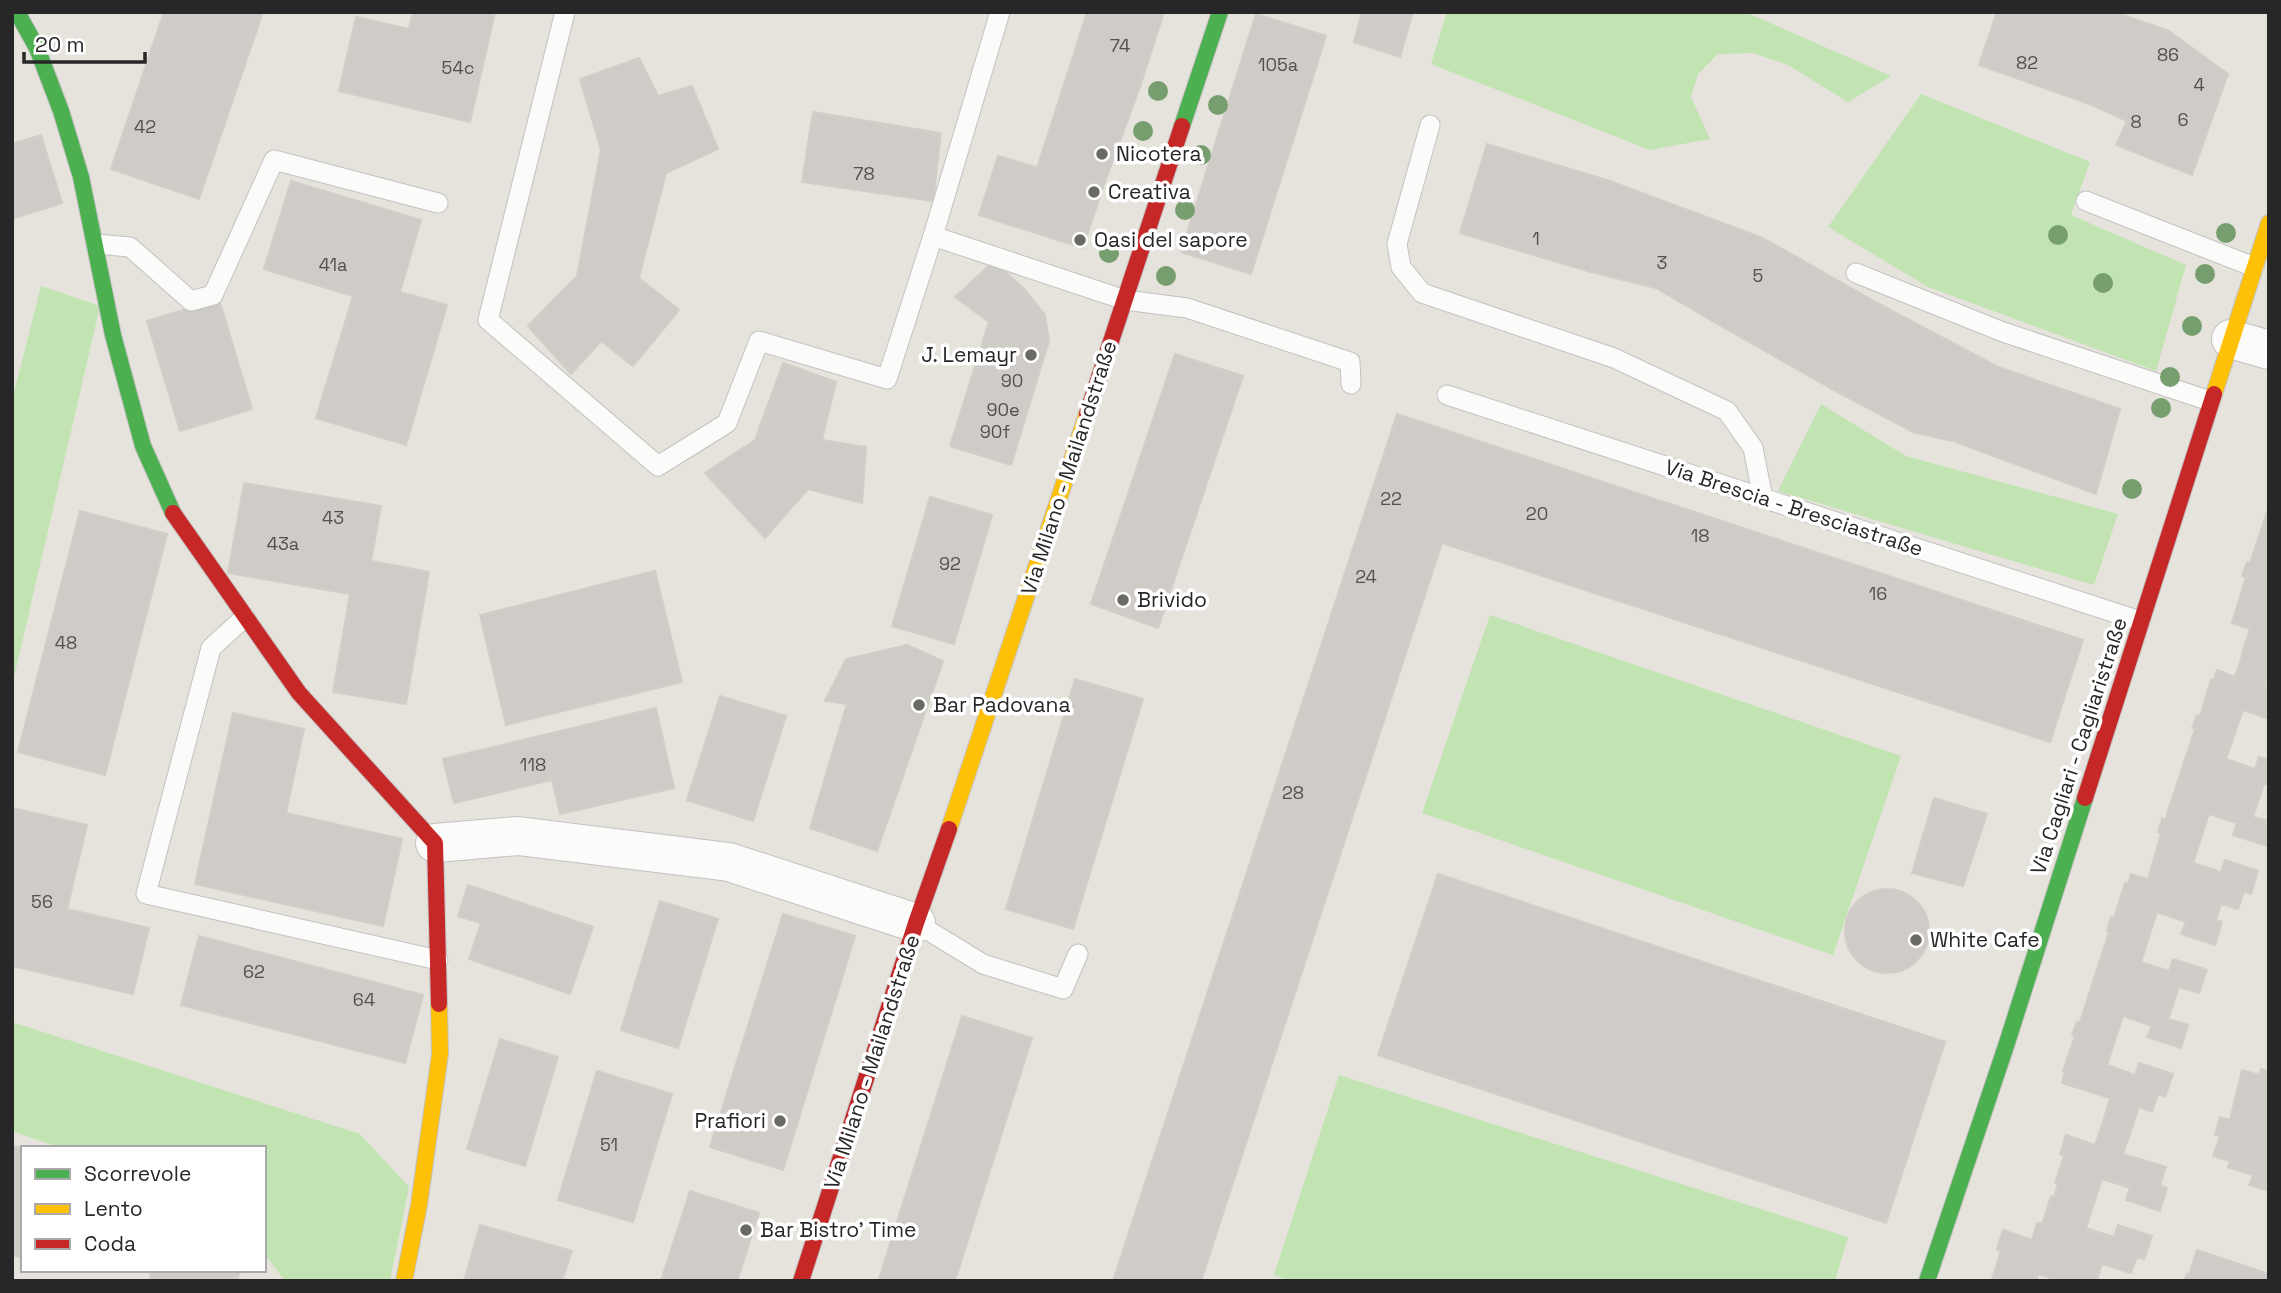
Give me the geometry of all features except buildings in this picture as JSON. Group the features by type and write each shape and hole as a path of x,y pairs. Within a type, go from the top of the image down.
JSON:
{"street":[{"path":"17,12 37,48 61,111 81,177 113,335 143,446 173,513 299,693 435,843 440,1054 419,1205 404,1281"},
{"name":"Via Milano - Mailandstraße","path":"801,1281 916,923 956,811 1220,12"},
{"name":"Via Cagliari - Cagliaristraße","path":"1927,1281 2010,1033 2269,223"},
{"path":"2231,340 2269,350"},
{"name":"Via Milano - Mailandstraße","path":"435,843 518,836 729,862 916,923"}],"lane":[{"path":"565,12 488,320 658,466 727,423 759,341 887,379 1000,12"},
{"path":"1430,125 1396,244 1401,267 1422,293 1614,358 1727,411 1753,448 1763,498"},
{"path":"96,244 130,247 191,301 213,295 274,160 438,203"},
{"path":"2086,201 2254,267"},
{"path":"933,236 1125,299 1187,308 1350,362 1351,384"},
{"path":"1856,272 2003,332 2210,401"},
{"name":"Via Brescia - Bresciastraße","path":"1447,395 2140,621"},
{"path":"245,618 211,648 146,894 438,960"},
{"path":"916,923 983,964 1063,989 1077,954"}],"green space":[{"path":"1447,12 1745,12 1891,76 1848,102 1788,65 1753,53 1718,54 1698,74 1691,97 1710,139 1650,150 1431,64"},
{"path":"1921,94 2090,162 2071,215 2186,265 2156,371 1928,287 1828,227"},
{"path":"41,286 100,306 12,686 12,400"},
{"path":"1821,404 1906,456 2118,514 2094,585 1778,491"},
{"path":"1490,615 1901,756 1833,955 1422,813"},
{"path":"12,1022 360,1134 409,1187 390,1281 285,1281 266,1256 266,1146 55,1146 12,1131"},
{"path":"1339,1075 1848,1237 1835,1281 1291,1281 1274,1275"}],"traffic: fast":[{"path":"17,12 37,48 61,111 81,177 113,335 143,446 173,513"},
{"path":"1182,126 1220,12"},
{"path":"1927,1281 2085,798"}],"traffic: slow":[{"path":"2214,394 2269,223"},
{"path":"949,829 1087,414"},
{"path":"404,1281 419,1205 440,1054 439,1004"}],"traffic: jam":[{"path":"1087,414 1182,126"},
{"path":"2085,798 2214,394"},
{"path":"173,513 299,693 435,843 439,1004"},
{"path":"801,1281 916,923 949,829"}],"place":[{"name":"Nicotera","path":"1102,154"},
{"name":"Creativa","path":"1094,192"},
{"name":"Oasi del sapore","path":"1080,240"},
{"name":"J. Lemayr","path":"1031,355"},
{"name":"Brivido","path":"1123,600"},
{"name":"Bar Padovana","path":"919,705"},
{"name":"White Cafe","path":"1916,940"},
{"name":"Prafiori","path":"780,1121"},
{"name":"Bar Bistro' Time","path":"746,1230"}]}
